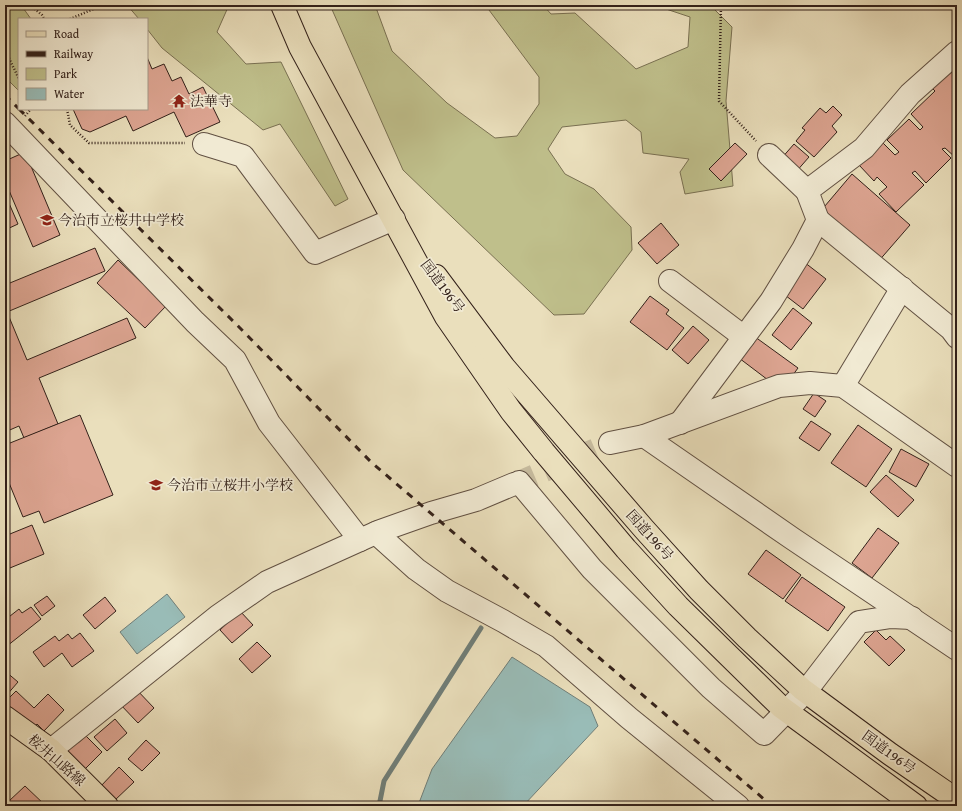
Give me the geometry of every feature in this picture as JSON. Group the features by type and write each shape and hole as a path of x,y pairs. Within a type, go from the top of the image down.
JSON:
{"main road":[{"name":"国道196号","path":"282,5 300,47 446,317 511,411 626,548 678,606 736,664 787,711 916,806"},
{"name":"国道196号","path":"394,219 504,367 699,590 747,638 806,691 890,754 957,800"},
{"name":"桜井山路線","path":"5,717 51,750 107,806"}],"street":[{"path":"807,191 864,148 910,94 957,52"},
{"path":"6,125 195,322 235,360 269,423 368,536 447,591 546,646 629,718 738,806"},
{"path":"204,144 243,156 315,253 394,219"},
{"path":"769,155 807,191 818,220 951,328 957,337"},
{"path":"680,423 772,301 803,249 818,220"},
{"path":"670,281 744,337"},
{"path":"844,386 902,288"},
{"path":"610,442 644,436 779,386 810,383 844,386 957,466"},
{"path":"644,436 793,539 957,649"},
{"path":"51,750 218,616 266,582 368,536 431,513 476,500 516,483 592,569 711,688 764,734 806,691 859,622 891,617 912,618"}],"path":[{"path":"30,5 44,18"},
{"path":"72,18 103,5"},
{"path":"721,5 719,101 769,155"},
{"path":"5,50 18,77"},
{"path":"67,110 70,125 89,143 162,142 204,144"}],"green space":[{"path":"5,5 21,5 30,18 18,18 18,90 5,77"},
{"path":"127,5 229,5 217,32 246,64 281,62 348,199 335,206 280,124 263,130 162,48 148,30 148,18 138,18"},
{"path":"330,5 375,5 392,51 447,103 495,138 517,136 539,104 539,77 486,6 472,5 543,5 551,14 575,13 636,69 688,47 690,17 654,5 710,5 732,27 726,101 733,186 685,194 680,172 689,159 643,153 641,132 626,120 562,127 548,149 565,174 594,189 631,227 632,250 584,314 554,315 403,170"}],"water":[{"path":"167,594 185,617 137,654 120,632"},
{"path":"512,657 590,707 598,726 523,806 421,806 419,803 432,769"}],"building":[{"name":"法華寺","path":"148,59 152,69 164,64 172,81 181,77 189,94 203,87 220,122 186,137 174,112 133,131 126,116 90,132 82,129 73,110 148,110"},
{"path":"957,65 957,156 956,158 945,148 942,149 951,158 926,183 915,171 912,173 924,185 896,212 879,194 887,187 877,177 874,181 859,165 882,142 895,155 899,152 887,140 909,119 920,130 923,127 911,114 935,91 932,88"},
{"path":"833,106 842,115 832,126 837,132 814,157 796,141 805,130 802,128 820,108 826,113"},
{"path":"735,143 747,154 721,181 709,169"},
{"path":"794,144 809,157 795,173 780,160"},
{"path":"25,152 60,235 33,247 5,181 5,161"},
{"path":"852,174 910,225 877,263 819,213"},
{"path":"5,194 18,224 5,230"},
{"path":"661,223 679,245 657,264 638,243"},
{"path":"95,248 105,271 7,312 27,360 127,318 136,338 39,378 58,424 24,438 19,426 5,432 5,285"},
{"path":"118,260 166,306 145,328 97,283"},
{"path":"804,262 826,279 803,309 781,292"},
{"path":"650,296 669,310 666,314 684,328 667,350 630,322"},
{"path":"793,308 812,323 791,350 772,335"},
{"path":"693,326 709,340 688,364 672,350"},
{"path":"751,334 798,368 787,383 772,383 735,355"},
{"path":"814,393 826,401 815,417 803,409"},
{"path":"80,415 113,495 44,523 39,511 23,517 5,473 5,445"},
{"path":"811,421 831,434 819,451 799,438"},
{"path":"858,425 892,449 866,487 831,463"},
{"path":"901,449 929,464 916,487 889,472"},
{"path":"886,475 914,500 898,517 870,492"},
{"path":"32,525 44,554 5,570 5,536"},
{"path":"878,528 899,543 872,578 852,563"},
{"path":"766,550 801,575 783,599 748,574"},
{"path":"802,577 845,607 828,631 785,601"},
{"path":"47,596 55,606 42,616 34,605"},
{"path":"105,597 116,611 95,629 83,615"},
{"path":"31,607 41,619 7,646 5,644 5,620 19,609 22,613"},
{"path":"240,611 253,625 232,643 220,630"},
{"path":"876,630 886,640 890,636 905,650 889,666 864,642"},
{"path":"80,633 94,651 72,667 62,653 44,667 33,652 55,636 59,641 68,634 72,639"},
{"path":"257,642 271,656 252,673 239,659"},
{"path":"5,671 18,682 5,697"},
{"path":"135,688 154,708 138,723 119,703"},
{"path":"16,691 34,708 48,694 64,710 44,731 37,724 33,729 5,702"},
{"path":"115,719 127,733 107,751 94,737"},
{"path":"86,736 102,752 82,772 62,751 74,739 78,743"},
{"path":"146,740 160,753 142,771 128,759"},
{"path":"119,767 134,782 114,801 100,787"},
{"path":"25,786 46,806 14,806 9,801"}],"waterway":[{"path":"379,806 384,781 481,628"}],"tunnel":[{"path":"514,484 610,443"}],"railway":[{"path":"5,95 18,108"},
{"path":"20,110 239,327 371,462 772,806"}],"place":[{"name":"法華寺","path":"179,101"},
{"name":"今治市立桜井中学校","path":"47,220"},
{"name":"今治市立桜井小学校","path":"156,485"}]}
